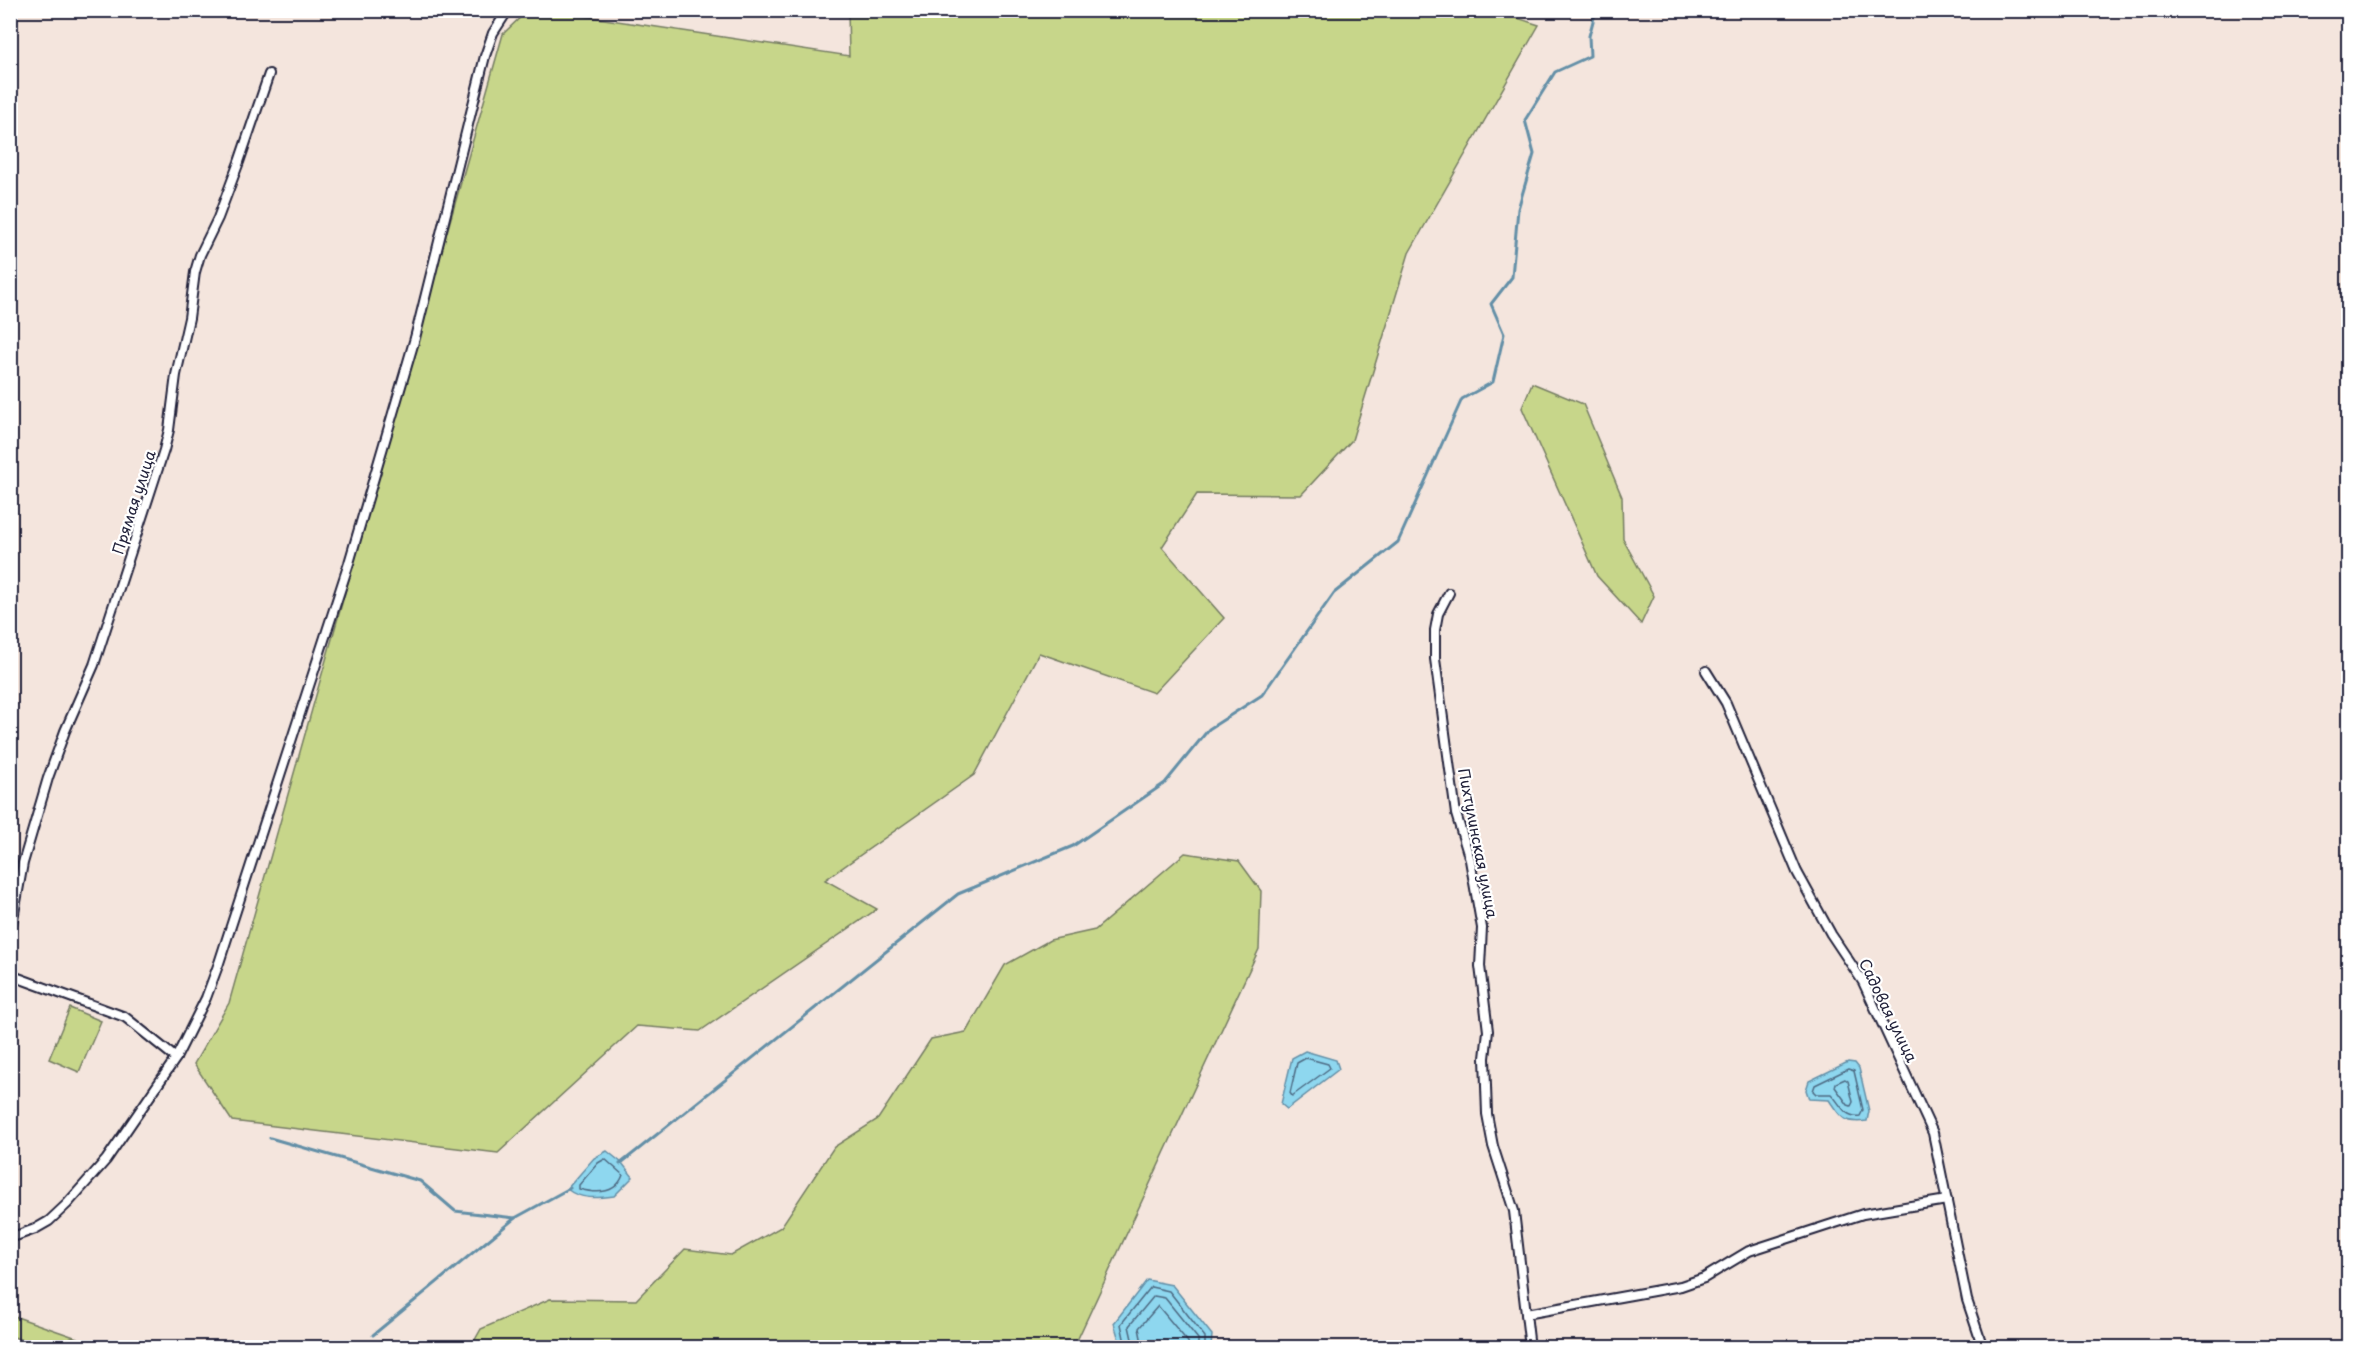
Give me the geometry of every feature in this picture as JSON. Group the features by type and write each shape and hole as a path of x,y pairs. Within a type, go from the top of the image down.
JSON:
{"street":[{"path":"10,1238 35,1229 67,1204 106,1160 176,1058 206,998 349,563 415,339 485,56 493,33 508,10"},
{"name":"Прямая улица","path":"10,936 23,863 48,778 65,731 94,665 164,450 176,375 200,255 218,218 269,74"},
{"name":"Пихтулинская улица","path":"1449,593 1438,614 1435,630 1435,659 1456,814 1470,860 1482,928 1480,966 1488,1031 1485,1058 1486,1114 1493,1146 1514,1211 1530,1347"},
{"name":"Садовая улица","path":"1706,671 1726,703 1797,872 1831,934 1863,982 1933,1133 1968,1300 1983,1347"},
{"path":"10,975 125,1017 176,1058"},
{"path":"1526,1314 1681,1286 1704,1278 1749,1251 1863,1214 1947,1200"}],"green space":[{"path":"848,10 1492,10 1539,25 1409,253 1352,440 1301,495 1197,494 1162,547 1224,618 1154,693 1039,653 974,775 825,880 877,909 700,1031 637,1026 498,1153 232,1121 194,1064 229,1003 503,34 527,11 551,11 849,56"},
{"path":"1532,383 1583,404 1622,497 1623,539 1654,596 1641,624 1597,576 1522,408"},
{"path":"1185,853 1239,861 1261,891 1259,949 1074,1347 471,1347 481,1329 550,1299 636,1300 685,1249 731,1255 781,1227 834,1147 878,1119 931,1039 966,1032 1005,965 1050,940 1095,930"},
{"path":"70,1008 101,1021 79,1072 49,1059"},
{"path":"11,1315 103,1347 41,1347 11,1336"}],"water":[{"path":"1305,1051 1336,1060 1339,1069 1287,1109 1281,1104 1292,1058"},
{"path":"1848,1062 1855,1063 1859,1068 1869,1111 1867,1121 1853,1122 1844,1118 1829,1100 1809,1099 1806,1090 1809,1081"},
{"path":"607,1151 622,1163 633,1177 614,1196 583,1197 567,1189 594,1158"},
{"path":"1147,1280 1172,1285 1212,1335 1211,1347 1121,1347 1114,1323"}],"waterway":[{"path":"620,1164 958,894 1073,846 1165,783 1209,729 1262,695 1334,593 1398,542 1462,399 1493,382 1504,334 1491,304 1512,277 1518,209 1534,154 1525,120 1555,72 1590,56 1589,36 1596,10"},
{"path":"270,1138 420,1181 455,1211 515,1218 570,1188"},
{"path":"373,1335 515,1218"}]}
